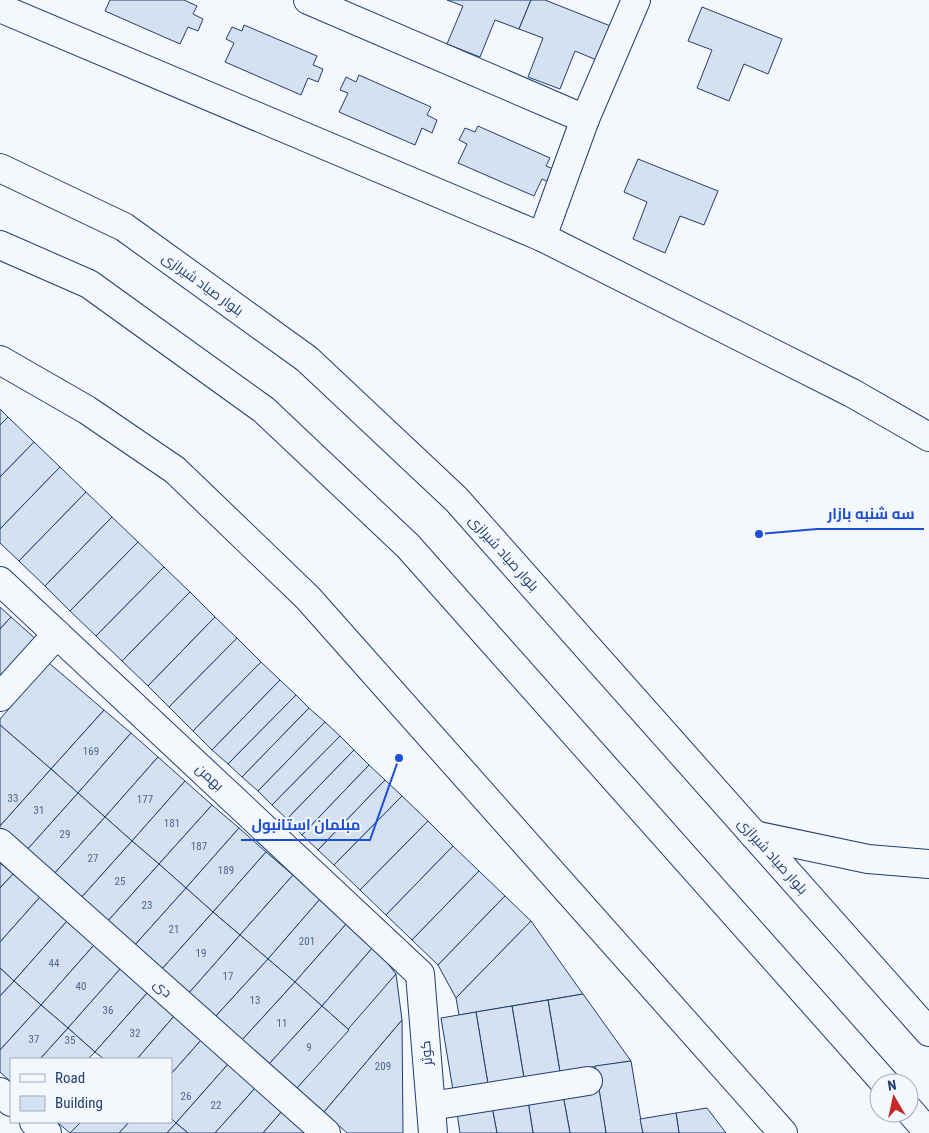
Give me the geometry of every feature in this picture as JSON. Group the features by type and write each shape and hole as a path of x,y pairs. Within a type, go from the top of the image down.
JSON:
{"street":[{"path":"308,0 585,119"},
{"path":"542,238 585,119 636,0"},
{"path":"0,8 542,238 852,393 929,436"},
{"name":"بلوار صیاد شیرازی","path":"0,168 124,227 307,359 456,499 929,1032"},
{"path":"0,245 89,284 264,410 408,546 876,1073"},
{"path":"0,360 87,410 174,470 308,598 783,1133"},
{"name":"بهمن","path":"0,581 420,974"},
{"path":"0,697 57,634"},
{"path":"754,835 868,859 929,864"},
{"name":"دی","path":"0,843 326,1133"},
{"name":"کوثر","path":"420,974 432,1120"},
{"path":"432,1120 588,1081"},
{"path":"0,1092 10,1101"},
{"path":"919,1121 929,1132"},
{"path":"35,1123 47,1133"}],"building":[{"path":"110,0 184,0 197,6 193,14 203,19 198,31 188,27 180,44 105,11"},
{"path":"447,0 531,0 519,29 495,20 480,57 447,44 463,6"},
{"path":"531,0 545,0 613,27 599,61 575,51 560,89 528,77 543,38 519,29"},
{"path":"702,7 782,39 768,74 744,64 729,101 697,88 712,50 688,41"},
{"path":"244,25 317,56 313,65 323,69 318,82 308,78 301,95 225,62 234,43 226,39 232,27 242,31"},
{"path":"359,75 431,107 427,115 437,120 432,133 422,128 415,145 339,112 348,93 340,90 346,77 356,82"},
{"path":"478,126 550,158 546,166 556,170 551,183 542,179 534,196 458,163 467,144 459,140 465,128 475,132"},
{"path":"638,159 718,191 704,225 680,216 665,253 633,239 647,202 624,192"},
{"path":"0,409 8,417 0,425"},
{"path":"8,417 34,442 0,477 0,425"},
{"path":"34,442 60,467 0,529 0,477"},
{"path":"60,467 86,492 19,561 0,543 0,529"},
{"path":"86,492 112,517 45,586 19,561"},
{"path":"112,517 138,542 70,611 45,586"},
{"path":"138,542 164,567 96,636 70,611"},
{"path":"164,567 190,592 122,661 96,636"},
{"path":"190,592 215,617 148,686 122,661"},
{"path":"0,607 11,617 0,629"},
{"path":"11,617 38,641 0,684 0,629"},
{"path":"215,617 237,638 169,707 148,686"},
{"path":"237,638 261,662 193,731 169,707"},
{"path":"261,662 280,680 212,750 193,731"},
{"path":"49,663 104,710 51,769 0,725 0,719"},
{"path":"280,680 296,695 228,764 212,750"},
{"path":"296,695 309,708 242,777 228,764"},
{"path":"309,708 325,722 258,791 242,777"},
{"path":"104,710 131,733 78,793 51,769"},
{"path":"325,722 340,736 272,805 258,791"},
{"path":"0,725 51,769 0,826"},
{"path":"131,733 158,757 105,817 78,793"},
{"path":"340,736 354,750 287,819 272,805"},
{"path":"354,750 369,765 302,835 287,819"},
{"path":"158,757 185,781 132,841 105,817"},
{"path":"369,765 385,780 318,850 302,835"},
{"path":"51,769 78,793 26,851 0,829 0,826"},
{"path":"385,780 402,796 334,865 318,850"},
{"path":"185,781 212,805 159,864 132,841"},
{"path":"78,793 105,817 53,875 26,851"},
{"path":"402,796 428,821 360,890 334,865"},
{"path":"212,805 239,828 186,888 159,864"},
{"path":"105,817 132,841 80,899 53,875"},
{"path":"428,821 453,846 386,915 360,890"},
{"path":"239,828 266,852 213,912 186,888"},
{"path":"132,841 159,864 107,922 80,899"},
{"path":"453,846 479,871 412,940 386,915"},
{"path":"266,852 293,875 240,935 213,912"},
{"path":"0,863 13,874 0,888"},
{"path":"159,864 186,888 134,946 107,922"},
{"path":"479,871 505,896 438,965 412,940"},
{"path":"13,874 40,897 0,942 0,888"},
{"path":"293,875 320,899 268,959 240,935"},
{"path":"186,888 213,912 161,970 134,946"},
{"path":"505,896 531,921 456,998 438,965"},
{"path":"40,897 67,921 14,981 0,968 0,942"},
{"path":"320,899 347,923 295,982 268,959"},
{"path":"213,912 240,935 188,994 161,970"},
{"path":"67,921 94,945 41,1005 14,981"},
{"path":"531,921 583,994 459,1015 456,998"},
{"path":"347,923 374,946 322,1006 295,982"},
{"path":"240,935 268,959 215,1017 188,994"},
{"path":"94,945 121,968 68,1028 41,1005"},
{"path":"374,946 396,974 349,1030 322,1006"},
{"path":"268,959 295,982 242,1040 215,1017"},
{"path":"0,968 14,981 0,996"},
{"path":"121,968 148,992 95,1052 68,1028"},
{"path":"396,974 402,1020 324,1112 297,1088"},
{"path":"14,981 41,1005 0,1050 0,996"},
{"path":"295,982 322,1006 269,1064 242,1040"},
{"path":"148,992 175,1015 138,1058 103,1058 95,1052"},
{"path":"583,994 631,1061 560,1072 548,1000"},
{"path":"548,1000 560,1072 524,1078 512,1006"},
{"path":"41,1005 68,1028 41,1058 10,1058 10,1081 0,1072 0,1050"},
{"path":"322,1006 349,1030 297,1088 269,1064"},
{"path":"512,1006 524,1078 488,1084 476,1012"},
{"path":"476,1012 488,1084 453,1090 441,1018"},
{"path":"175,1015 202,1039 172,1073 172,1058 138,1058"},
{"path":"402,1020 403,1133 347,1133 324,1112"},
{"path":"68,1028 95,1052 89,1058 41,1058"},
{"path":"202,1039 229,1063 176,1123 172,1119 172,1073"},
{"path":"631,1061 643,1133 606,1133 595,1066"},
{"path":"229,1063 256,1087 215,1133 188,1133 176,1123"},
{"path":"256,1087 283,1110 263,1133 215,1133"},
{"path":"599,1089 606,1133 570,1133 563,1095"},
{"path":"563,1095 570,1133 533,1133 528,1101"},
{"path":"528,1101 533,1133 497,1133 492,1107"},
{"path":"492,1107 497,1133 460,1133 457,1113"},
{"path":"707,1108 726,1133 679,1133 676,1113"},
{"path":"283,1110 309,1133 263,1133"},
{"path":"676,1113 679,1133 643,1133 640,1119"},
{"path":"172,1119 176,1123 167,1133 119,1133 128,1123 172,1123"},
{"path":"58,1123 80,1123 70,1133"},
{"path":"80,1123 128,1123 119,1133 70,1133"},
{"path":"176,1123 188,1133 167,1133"}],"place":[{"name":"سه شنبه بازار","path":"759,534"},
{"name":"مبلمان استانبول","path":"399,758"}]}
